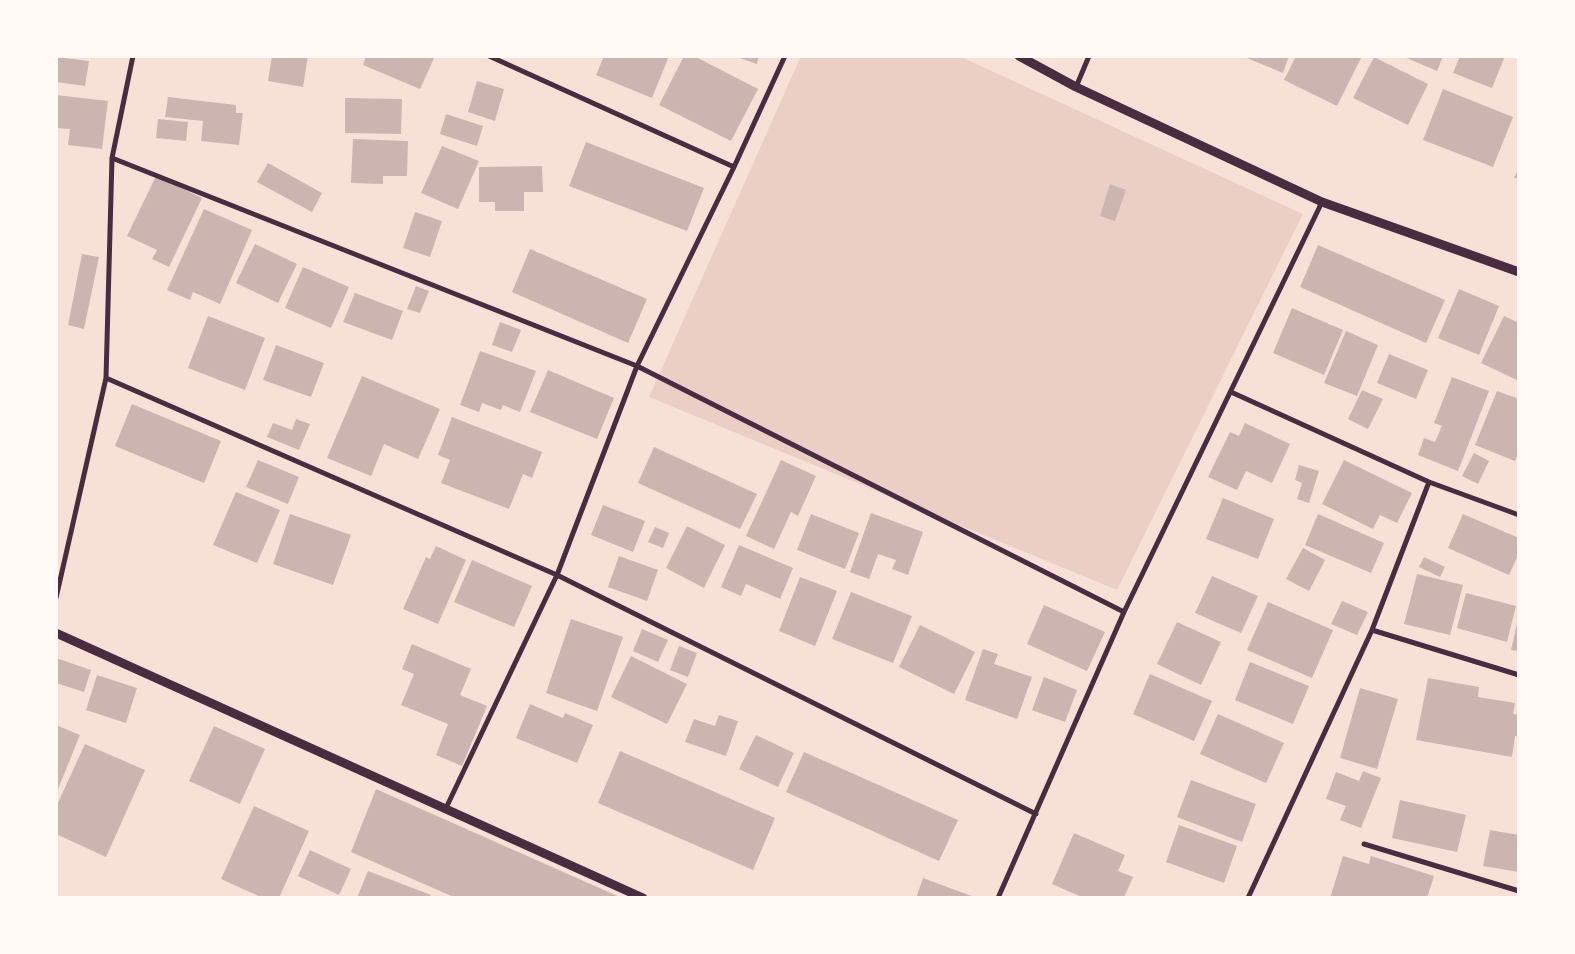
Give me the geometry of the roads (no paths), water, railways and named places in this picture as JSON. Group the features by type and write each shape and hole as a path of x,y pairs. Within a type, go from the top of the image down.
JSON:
{"street":[{"path":"56,598 106,378 112,158 133,56"},
{"path":"489,56 734,167"},
{"path":"446,808 557,575 637,366 734,167 784,56"},
{"path":"1019,56 1076,86 1322,202 1519,272"},
{"path":"1076,86 1090,56"},
{"path":"112,158 637,366 1124,612"},
{"path":"998,898 1124,612 1232,392 1322,202"},
{"path":"106,378 557,575 1036,814"},
{"path":"1232,392 1428,482 1519,515"},
{"path":"1248,898 1372,630 1428,482"},
{"path":"1372,630 1519,675"},
{"path":"56,633 642,898"},
{"path":"1364,844 1519,891"}]}
